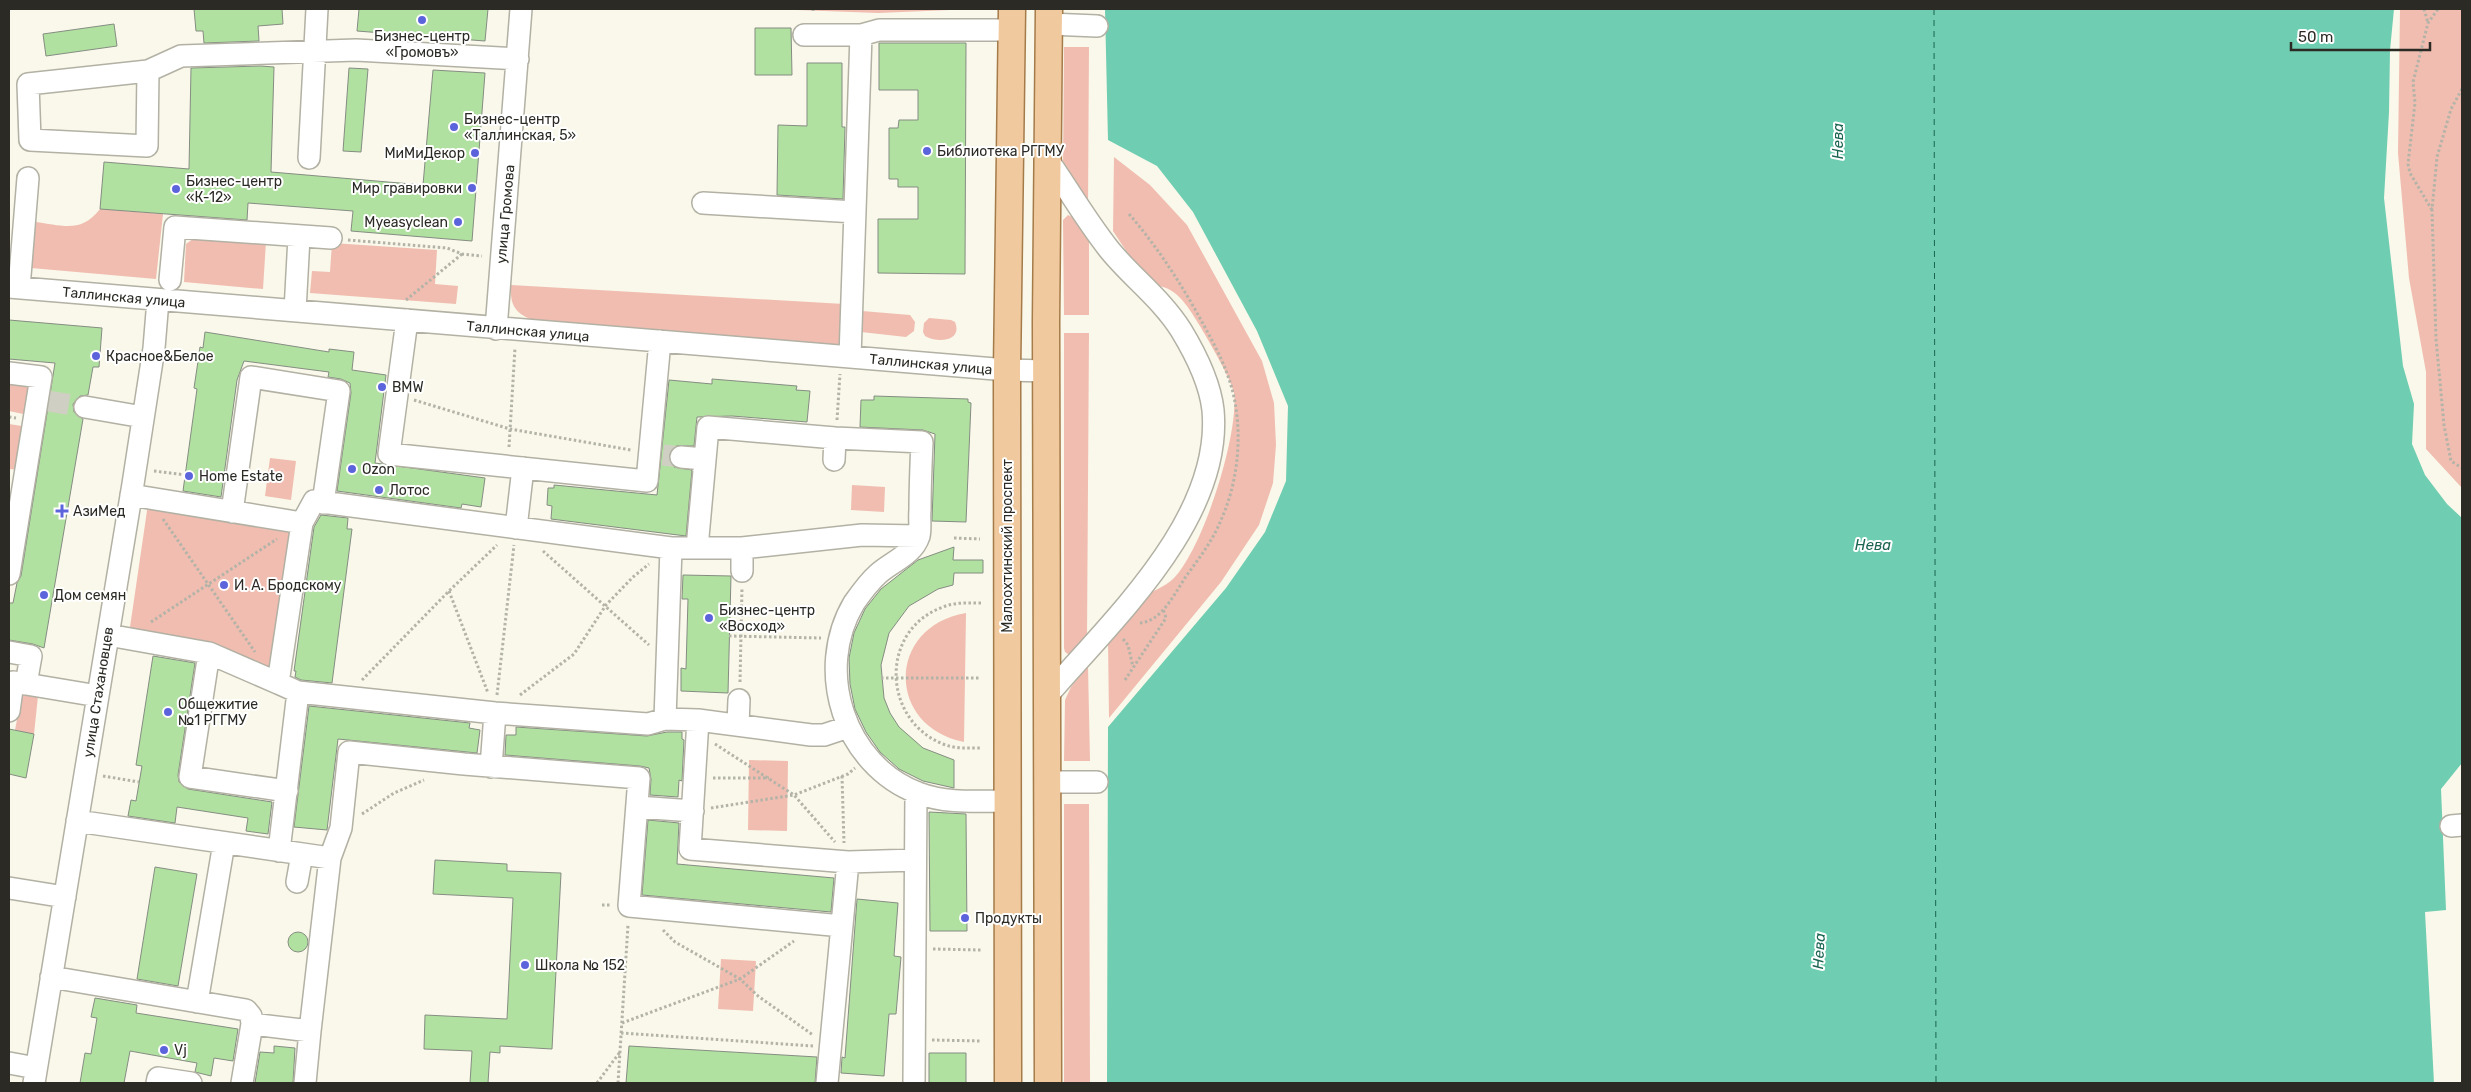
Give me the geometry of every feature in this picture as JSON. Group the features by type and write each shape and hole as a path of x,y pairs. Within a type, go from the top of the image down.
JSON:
{"main road":[{"path":"1048,16 1048,1083"},
{"name":"Малоохтинский проспект","path":"1008,1083 1007,370 1012,20"}],"street":[{"path":"309,158 317,9"},
{"name":"улица Громова","path":"496,329 522,9"},
{"path":"1048,16 1097,26"},
{"path":"804,35 861,35 879,30 1012,20"},
{"path":"845,357 855,212 861,35"},
{"path":"148,71 147,146 30,140 28,84 148,71 181,56 356,50 396,60 518,59"},
{"path":"1047,696 1128,605 1158,564 1195,507 1206,476 1212,446 1212,410 1205,379 1181,329 1144,284 1108,248 1048,160"},
{"path":"14,288 28,178"},
{"path":"703,203 855,212"},
{"path":"170,280 175,227 331,238"},
{"path":"295,311 299,237"},
{"name":"Таллинская улица","path":"14,288 295,311 404,313 496,329 1007,370 1047,371"},
{"name":"улица Стахановцев","path":"35,1075 98,696 118,636 140,497 143,417 154,348 158,300"},
{"path":"404,313 397,395 389,454 647,481 664,455 660,342"},
{"path":"9,373 41,377 43,401 9,574"},
{"path":"232,512 251,377 339,391 323,503"},
{"path":"85,407 143,417"},
{"path":"697,548 708,427 835,438 922,442 919,536 909,552 878,574 865,588 845,620 839,639 836,678 842,712 848,727 868,758 896,782 916,792 947,801 1008,801"},
{"path":"834,460 835,438"},
{"path":"664,455 704,459"},
{"path":"516,468 516,528"},
{"path":"140,497 302,523"},
{"path":"278,684 302,523 314,501 671,548 742,548 862,535 919,536"},
{"path":"665,719 671,548"},
{"path":"742,548 742,571"},
{"path":"118,636 209,653 298,692 495,713 648,724 665,719 697,727 738,725 811,735 824,735 848,727"},
{"path":"9,652 31,656 26,684"},
{"path":"209,653 190,777 287,791"},
{"path":"9,711 13,682 98,696"},
{"path":"279,851 298,692"},
{"path":"738,725 739,700"},
{"path":"490,766 495,713"},
{"path":"697,727 690,849 915,860"},
{"path":"305,1083 330,858 341,828 348,752 639,778 636,907 842,926"},
{"path":"1048,782 1098,782"},
{"path":"914,1083 916,792"},
{"path":"637,807 693,811"},
{"path":"77,821 330,858"},
{"path":"197,1002 224,843"},
{"path":"297,882 302,854"},
{"path":"827,1083 847,858"},
{"path":"9,888 65,897"},
{"path":"51,977 246,1010 251,1016 252,1024 242,1083"},
{"path":"252,1024 310,1031"},
{"path":"9,1064 35,1075"},
{"path":"157,1083 158,1078 191,1083"}],"path":[{"path":"2424,9 2428,23"},
{"path":"2432,210 2410,174 2408,164 2415,102 2413,82 2428,23 2438,9"},
{"path":"2462,89 2451,109 2437,157 2432,210 2436,339 2444,425 2451,461 2462,468"},
{"path":"331,238 446,248 462,254 483,256"},
{"path":"404,313 462,254"},
{"path":"515,348 510,428 516,468"},
{"path":"835,438 845,357"},
{"path":"397,395 510,428 664,455"},
{"path":"153,471 186,476"},
{"path":"140,497 207,584 256,653"},
{"path":"118,636 207,584 302,523"},
{"path":"347,698 359,683 449,591 516,528"},
{"path":"516,528 606,605 668,662"},
{"path":"495,713 516,528"},
{"path":"954,538 980,539"},
{"path":"495,713 574,654 606,605 633,577 671,548"},
{"path":"739,700 742,571"},
{"path":"449,591 495,713"},
{"path":"981,603 954,604 942,607 920,620 904,641 896,665 895,678 900,702 913,724 922,732 944,745 981,748"},
{"path":"1125,680 1166,618 1163,609"},
{"path":"1113,621 1117,633 1128,645 1133,667"},
{"path":"729,636 839,639"},
{"path":"881,678 981,678"},
{"path":"697,727 794,795 847,858"},
{"path":"693,811 794,795 842,776 868,758"},
{"path":"85,773 139,782"},
{"path":"842,776 847,858"},
{"path":"341,828 394,792 429,778"},
{"path":"694,778 769,778"},
{"path":"636,907 675,942 740,979 758,996 831,1047"},
{"path":"618,1083 622,1023 636,907"},
{"path":"622,1023 740,979 818,924"},
{"path":"915,949 981,950"},
{"path":"621,1033 831,1047"},
{"path":"914,1040 981,1040"},
{"path":"597,1083 620,1052"}],"shaded area":[{"path":"770,9 974,9 878,13"},
{"path":"2400,9 2462,9 2462,488 2426,449 2426,372 2409,278 2398,153"},
{"path":"1064,47 1089,47 1088,209 1063,171"},
{"path":"1114,157 1150,185 1187,225 1262,361 1274,403 1276,445 1273,483 1259,525 1221,582 1109,718 1108,638 1135,604 1174,578 1185,563 1207,517 1217,490 1231,435 1234,412 1234,393 1229,378 1191,311 1173,292 1159,286 1150,287 1113,231"},
{"path":"100,209 163,214 156,279 31,268 35,222 62,226 78,225 93,217"},
{"path":"1068,215 1072,217 1089,241 1089,315 1064,315 1063,220"},
{"path":"200,234 266,241 263,289 184,282 186,244"},
{"path":"332,243 437,250 435,284 458,286 456,304 310,293 312,271 330,272"},
{"path":"511,285 844,304 840,345 530,319 516,310 511,296"},
{"path":"862,311 910,315 915,322 914,331 906,337 861,332 859,313"},
{"path":"929,318 955,322 955,334 948,339 942,340 925,336 923,332 924,323"},
{"path":"1064,333 1089,333 1087,637 1071,656 1065,652 1064,648"},
{"path":"9,381 32,385 28,415 9,411"},
{"path":"9,424 28,427 21,470 9,469"},
{"path":"270,458 296,461 291,500 265,496"},
{"path":"852,485 885,487 884,512 851,510"},
{"path":"148,504 297,529 275,677 129,634"},
{"path":"966,613 964,742 938,732 920,717 909,698 906,676 910,655 921,636 940,622"},
{"path":"1088,666 1090,761 1064,761 1065,700 1071,687"},
{"path":"22,694 38,696 34,734 15,730"},
{"path":"749,760 788,761 787,831 748,830"},
{"path":"1064,804 1089,804 1090,1083 1064,1083"},
{"path":"721,959 756,961 753,1011 718,1009"}],"water":[{"name":"Нева","path":"1105,9 2394,9 2390,50 2389,112 2384,198 2403,366 2414,404 2412,444 2425,475 2447,504 2462,518 2462,763 2441,789 2446,910 2425,912 2434,1083 1107,1083 1108,727 1226,588 1265,532 1286,481 1288,406 1257,331 1193,212 1157,166 1108,140"}],"building":[{"path":"194,9 282,9 283,24 258,26 259,41 204,43 203,31 196,31"},
{"name":"Бизнес-центр «Громовъ»","path":"359,9 488,9 485,41 357,31"},
{"path":"114,24 117,46 46,56 43,34"},
{"path":"755,28 791,28 792,75 755,75"},
{"path":"879,43 966,43 965,274 878,273 878,219 918,219 918,187 898,187 898,179 889,179 889,128 898,128 899,120 918,120 918,90 879,90"},
{"path":"807,63 842,63 842,127 845,127 843,199 777,195 778,125 807,126"},
{"path":"274,67 271,172 423,185 433,70 485,73 472,241 351,231 353,211 248,203 247,220 100,209 104,162 189,169 191,68"},
{"path":"349,68 368,69 361,152 343,151"},
{"path":"9,320 102,328 99,367 93,367 88,395 80,396 73,404 74,412 83,419 44,648 9,640 9,603 13,603 17,583 21,576 55,363 9,359"},
{"path":"205,332 329,352 329,349 354,352 352,370 386,375 375,463 485,478 481,507 462,504 461,508 337,491 351,393 350,383 328,377 329,372 244,361 237,380 221,497 183,491 197,389 194,388 200,347 203,348"},
{"path":"712,379 797,386 796,390 810,391 807,422 732,416 697,417 694,446 676,446 669,455 670,462 674,467 692,470 686,536 551,519 552,506 547,505 548,488 554,488 554,485 657,495 669,380 712,384"},
{"path":"874,396 968,399 968,402 971,403 966,522 932,521 935,434 923,430 860,427 861,400 874,400"},
{"path":"321,515 348,518 347,529 352,529 332,683 301,680 295,677 296,671 294,671 314,527"},
{"path":"954,547 953,560 983,560 983,573 954,573 953,585 938,589 909,606 889,633 881,665 884,698 890,713 899,727 923,748 954,760 954,788 923,781 899,769 880,752 866,732 855,709 850,684 849,658 854,633 865,609 881,589 918,560"},
{"name":"Бизнес-центр «Восход»","path":"683,575 731,576 728,693 681,691 681,668 686,669 688,599 682,599"},
{"name":"Общежитие №1 РГГМУ","path":"153,656 195,663 178,775 179,782 188,789 272,802 268,834 246,831 248,818 177,807 175,823 128,816 131,800 136,801 142,766 136,765"},
{"path":"309,706 470,723 469,728 480,730 477,753 338,739 327,830 294,827"},
{"path":"516,727 647,736 667,732 682,732 682,739 684,740 682,781 679,780 678,797 650,795 651,779 649,768 505,755 506,735 516,735"},
{"path":"9,729 34,734 26,778 9,774"},
{"path":"929,812 966,814 967,931 930,931"},
{"path":"648,820 679,823 677,864 834,878 831,912 642,895"},
{"path":"435,860 507,864 507,871 561,873 552,1049 500,1046 500,1053 490,1052 488,1083 470,1083 472,1051 424,1049 425,1015 507,1019 513,898 433,894"},
{"path":"155,867 197,874 178,986 137,979"},
{"path":"857,899 898,903 894,956 901,957 896,1014 889,1014 884,1076 841,1073 842,1057 845,1058"},
{"path":"294,932 302,932 308,938 308,946 302,952 294,952 288,946 288,938"},
{"path":"95,998 137,1005 136,1013 238,1029 233,1061 214,1058 211,1076 195,1072 197,1063 130,1051 124,1083 80,1083 85,1053 91,1054 97,1018 91,1017"},
{"path":"274,1046 295,1048 293,1083 255,1083 260,1052 274,1053"},
{"path":"629,1046 817,1057 815,1083 626,1083"},
{"path":"929,1053 966,1053 966,1083 929,1083"}],"ferry route":[{"path":"1934,9 1936,1083"}],"tunnel":[{"path":"48,401 85,407"},
{"path":"663,455 681,457"}],"place":[{"name":"Бизнес-центр «Громовъ»","path":"422,20"},
{"name":"Бизнес-центр «Таллинская, 5»","path":"454,127"},
{"name":"Библиотека РГГМУ","path":"927,151"},
{"name":"МиМиДекор","path":"475,153"},
{"name":"Мир гравировки","path":"472,188"},
{"name":"Бизнес-центр «К-12»","path":"176,189"},
{"name":"Myeasyclean","path":"458,222"},
{"name":"Красное&Белое","path":"96,356"},
{"name":"BMW","path":"382,387"},
{"name":"Ozon","path":"352,469"},
{"name":"Home Estate","path":"189,476"},
{"name":"Лотос","path":"379,490"},
{"name":"АзиМед","path":"62,511"},
{"name":"И. А. Бродскому","path":"224,585"},
{"name":"Дом семян","path":"44,595"},
{"name":"Бизнес-центр «Восход»","path":"709,618"},
{"name":"Общежитие №1 РГГМУ","path":"168,712"},
{"name":"Продукты","path":"965,918"},
{"name":"Школа № 152","path":"525,965"},
{"name":"Vj","path":"164,1050"}]}
